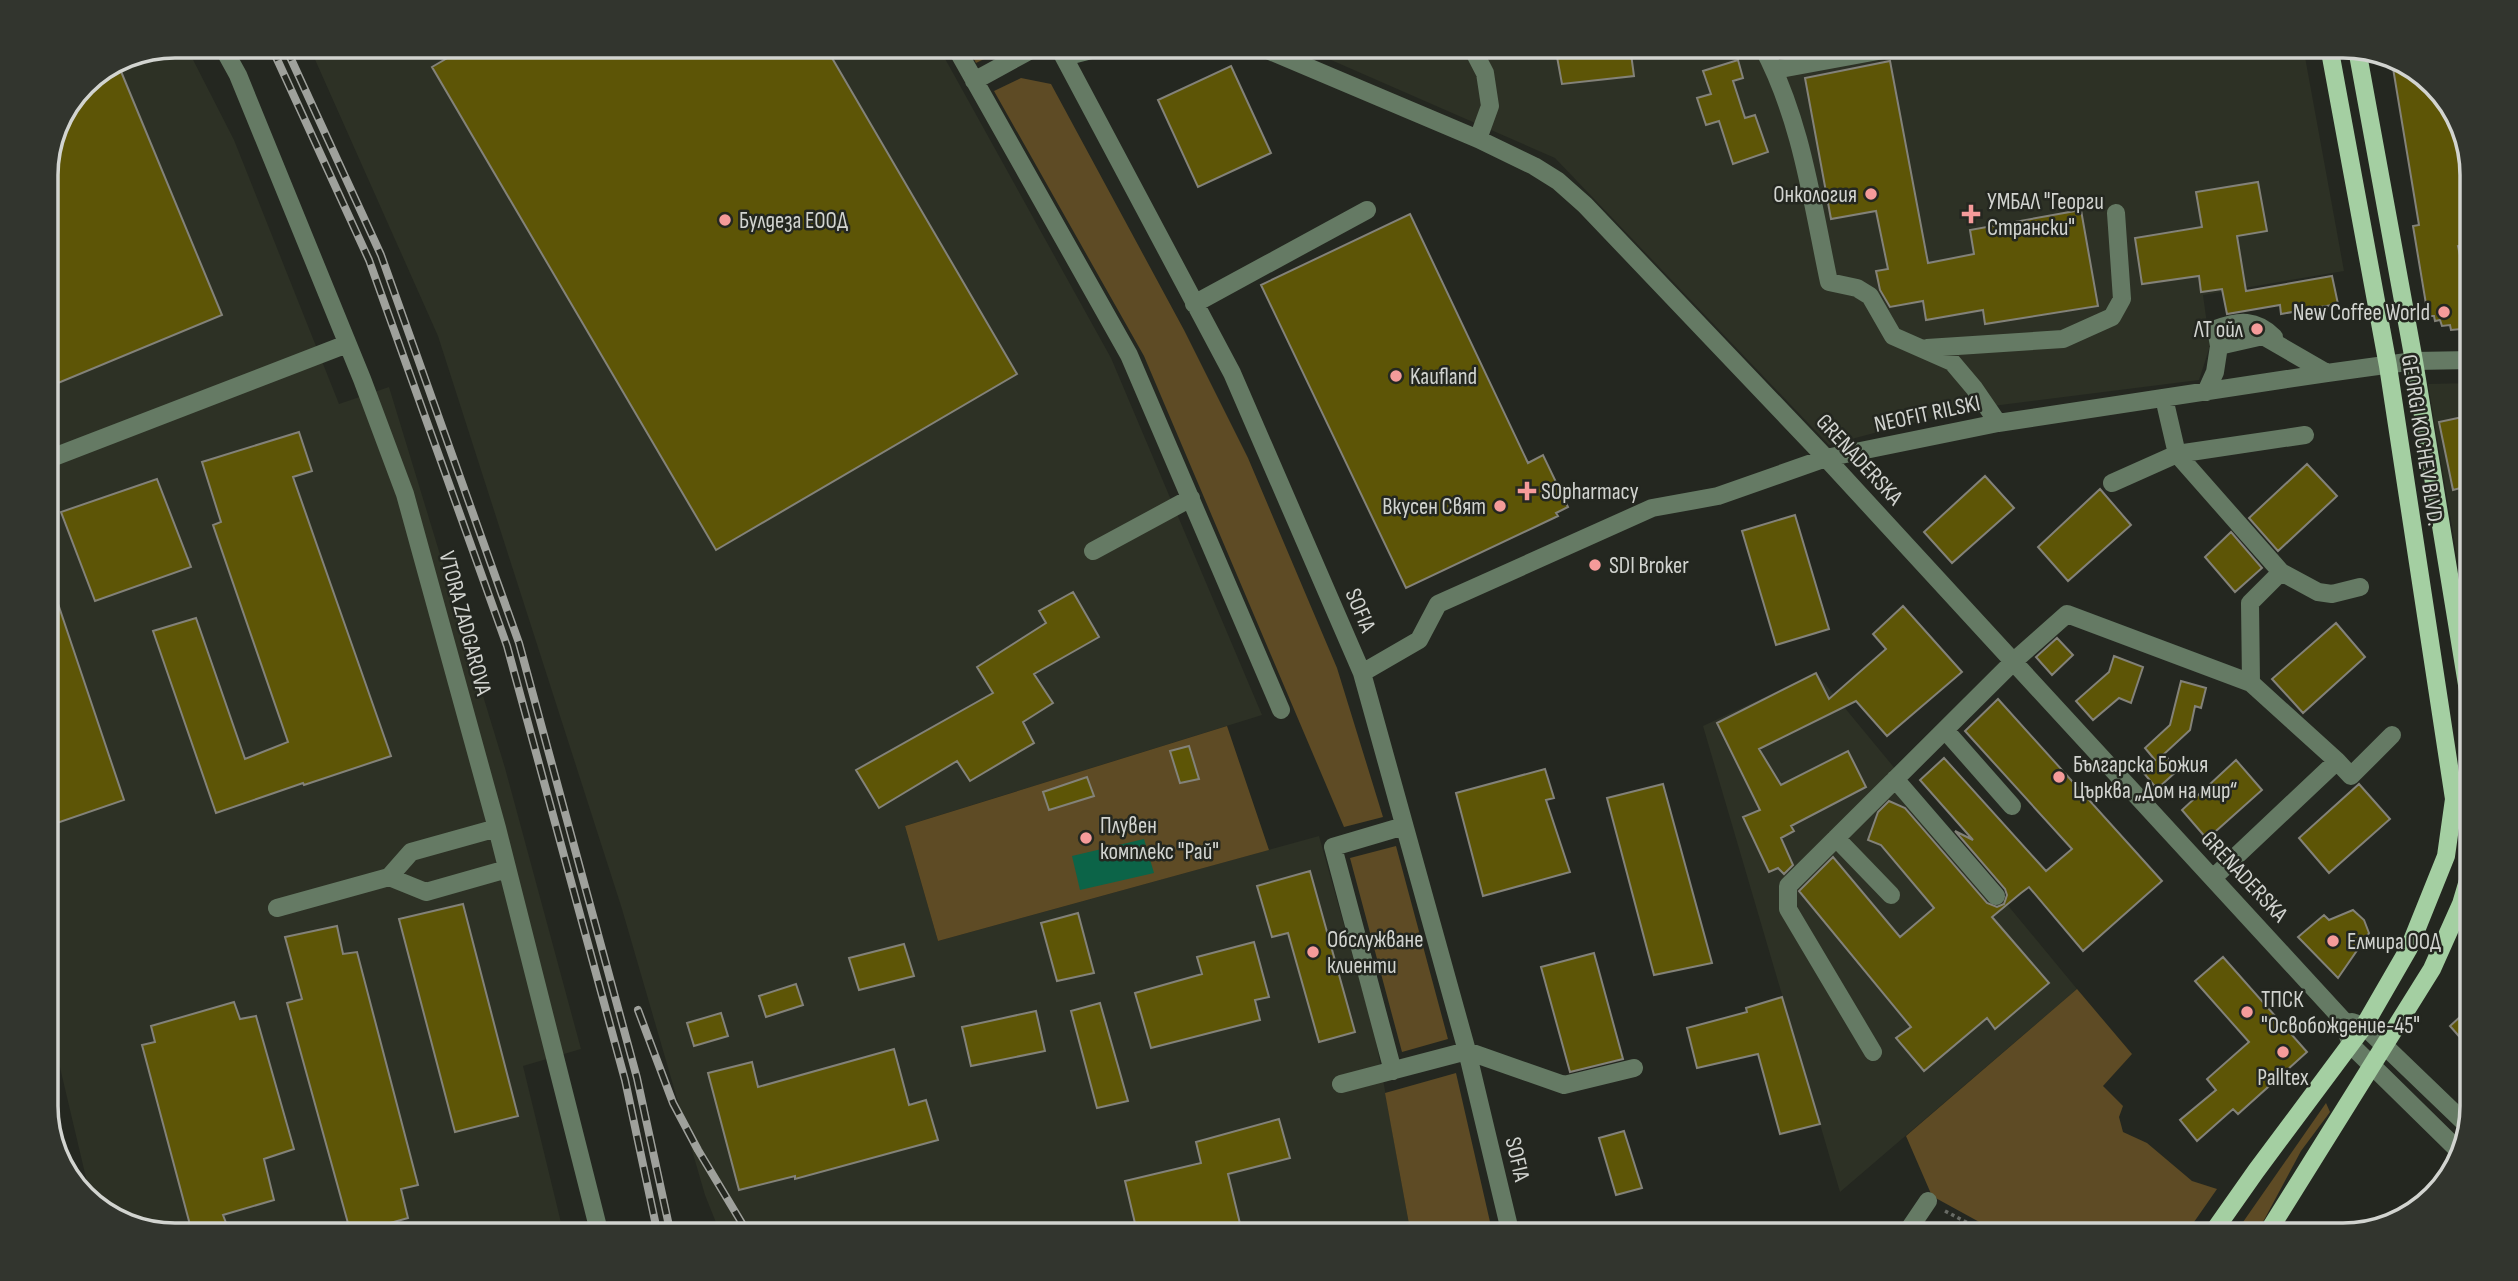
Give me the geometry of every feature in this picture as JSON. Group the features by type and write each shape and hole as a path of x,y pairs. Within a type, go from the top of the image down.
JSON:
{"main road":[{"name":"GEORGI KOCHEV BLVD.","path":"2220,1223 2351,1045 2409,948 2446,856 2454,799 2388,366 2331,58"},
{"name":"GEORGI KOCHEV BLVD.","path":"2359,59 2414,361 2460,642"},
{"path":"2274,1223 2432,969 2460,906"}],"street":[{"name":"VTORA ZADGAROVA","path":"229,58 238,75 347,344 405,494 497,828 597,1223"},
{"path":"965,58 981,77 1129,355 1281,710"},
{"path":"981,77 1016,58"},
{"name":"SOFIA","path":"1068,58 1232,373 1362,673 1467,1051 1507,1223"},
{"name":"GRENADERSKA","path":"1286,58 1478,139 1534,166 1558,181 1585,205 1826,458 2343,1020 2351,1045 2453,1145"},
{"path":"1477,58 1485,73 1490,106 1478,139"},
{"path":"1768,58 1802,152 1829,282 1857,288 1870,296 1894,336 1952,362 1998,423"},
{"path":"1775,70 1843,58"},
{"path":"1194,304 1367,210"},
{"path":"1924,348 2063,339 2112,317 2122,299 2116,213"},
{"path":"2206,392 2215,372 2219,346 2263,336 2327,373"},
{"path":"58,455 347,344"},
{"name":"NEOFIT RILSKI","path":"1362,673 1419,640 1438,604 1652,508 1718,496 1826,458 1998,423 2414,361 2460,360"},
{"path":"2164,398 2177,454 2281,572 2318,592 2332,594 2360,587"},
{"path":"2112,483 2177,454 2305,435"},
{"path":"1093,551 1191,498"},
{"path":"2251,683 2250,603 2281,572"},
{"path":"1873,1052 1788,909 1788,886 2014,661 2067,614 2251,683 2351,776 2392,734"},
{"path":"1945,730 2012,806"},
{"path":"2213,878 2337,761"},
{"path":"1895,779 1996,896"},
{"path":"2454,799 2460,799"},
{"path":"1393,1070 1333,847 1404,826"},
{"path":"277,908 389,877 411,852 497,828"},
{"path":"1836,838 1891,895"},
{"path":"389,877 426,892 507,869"},
{"path":"2343,1020 2364,1026 2459,1118"},
{"path":"1341,1084 1467,1051 1564,1086 1634,1068"},
{"path":"1914,1223 1928,1201"}],"path":[{"path":"1928,1201 1968,1223"}],"shaded area":[{"path":"192,58 234,140 339,404 389,387 505,768 581,1049 523,1066 561,1223 159,1222 123,1211 110,1204 88,1185 58,1059 58,167 62,144 70,123 82,103 97,87 116,73 137,64 152,60"},
{"path":"314,58 945,58 1111,358 1262,715 905,826 938,941 1319,836 1375,1035 1409,1223 716,1223 705,1195 622,909 438,336"},
{"path":"973,58 986,58 976,63"},
{"name":"УМБАЛ \"Георги Странски\"","path":"1326,58 2305,58 2344,271 2203,295 2210,346 2199,380 1961,410 1829,445 1555,158"},
{"path":"1021,78 1051,84 1184,330 1248,458 1337,668 1383,817 1344,827 1144,356 994,91"},
{"path":"2460,383 2460,575 2428,384"},
{"path":"1816,673 2077,989 1840,1192 1703,726"},
{"name":"Плувен комплекс \"Рай\"","path":"1227,726 1269,850 938,941 905,826"},
{"path":"1144,839 1154,873 1080,890 1072,856"},
{"path":"1396,846 1448,1039 1402,1052 1350,858"},
{"path":"2077,989 2132,1054 2103,1086 2123,1106 2119,1117 2123,1132 2147,1143 2192,1181 2217,1189 2193,1223 1981,1223 1932,1196 1906,1136"},
{"path":"1456,1073 1490,1223 1409,1223 1385,1093"},
{"path":"2326,1103 2330,1112 2301,1151 2262,1223 2242,1223"}],"building":[{"name":"Булдеза ЕООД","path":"447,58 832,58 1017,374 716,550 432,67"},
{"path":"1557,58 1632,58 1634,76 1562,84"},
{"path":"1738,60 1743,78 1733,81 1745,118 1755,115 1768,152 1733,164 1719,121 1706,125 1697,98 1711,94 1703,71"},
{"path":"1890,61 1928,263 1974,254 1970,230 2081,210 2098,306 1985,324 1983,310 1926,320 1923,301 1890,307 1880,290 1876,271 1888,269 1876,211 1831,219 1805,78"},
{"path":"1231,66 1271,153 1198,187 1158,100"},
{"path":"2393,69 2408,77 2431,97 2448,123 2458,152 2460,329 2451,330 2450,325 2442,326 2440,320 2435,321 2434,316 2428,316 2413,226 2419,225"},
{"path":"121,71 222,315 58,383 58,167 62,144 82,103 97,87"},
{"path":"2258,182 2267,231 2237,236 2246,291 2332,276 2338,304 2281,314 2280,305 2227,314 2222,289 2201,292 2199,276 2142,284 2135,238 2202,227 2196,192"},
{"name":"Kaufland","path":"1410,214 1528,463 1543,455 1568,507 1556,513 1558,516 1406,588 1261,285"},
{"path":"2460,418 2460,488 2453,490 2439,422"},
{"path":"299,432 312,471 293,477 391,756 216,813 153,631 196,618 245,759 288,742 213,525 221,522 202,462"},
{"path":"2307,464 2337,496 2278,551 2249,518"},
{"path":"1985,476 2014,508 1952,563 1924,532"},
{"path":"157,479 191,567 95,601 61,512"},
{"path":"2100,489 2131,525 2068,581 2038,547"},
{"path":"1795,515 1829,629 1776,645 1742,531"},
{"path":"2231,532 2262,568 2235,592 2205,557"},
{"path":"1073,592 1099,637 1034,674 1053,703 1023,722 1034,743 970,781 957,761 879,808 856,770 993,693 977,667 1046,623 1039,611"},
{"path":"58,604 124,800 58,823"},
{"path":"1903,606 1962,672 1887,736 1856,701 1759,749 1781,785 1848,751 1866,787 1791,826 1794,831 1781,838 1793,865 1784,874 1778,868 1769,872 1743,817 1760,810 1717,723 1816,673 1829,699 1886,649 1873,634"},
{"path":"2336,623 2365,657 2303,713 2272,679"},
{"path":"2057,638 2073,655 2052,675 2036,657"},
{"path":"2114,656 2143,667 2131,703 2119,698 2093,720 2076,701 2109,672"},
{"path":"2181,681 2206,688 2201,708 2195,706 2190,730 2164,754 2178,770 2157,789 2143,772 2155,760 2145,748 2170,725"},
{"path":"1998,699 2162,881 2083,951 2029,887 2021,893 1992,917 2049,983 1995,1029 1987,1018 1924,1071 1896,1038 1911,1027 1799,891 1833,857 1900,937 1934,908 1881,845 1868,840 1878,812 1889,801 1905,808 1987,903 1997,907 2004,904 2007,895 2005,889 1955,831 1973,840 1920,780 1944,758 2046,871 2072,849 1965,731"},
{"path":"1189,746 1199,779 1180,783 1170,751"},
{"path":"2236,760 2262,790 2207,839 2182,810"},
{"path":"1545,769 1554,798 1546,800 1570,872 1483,896 1456,793"},
{"path":"1087,777 1094,796 1049,810 1043,792"},
{"path":"1663,784 1712,963 1654,975 1607,798"},
{"path":"2359,784 2390,819 2329,873 2299,838"},
{"name":"Обслужване клиенти","path":"1310,871 1355,1032 1319,1042 1288,933 1272,937 1257,886"},
{"path":"463,904 518,1116 455,1132 399,919"},
{"name":"Елмира ООД","path":"2353,910 2364,920 2369,933 2338,978 2298,937 2324,915 2329,920"},
{"path":"1078,913 1094,973 1057,981 1041,923"},
{"path":"337,926 343,954 357,952 418,1185 401,1189 408,1218 390,1223 348,1223 287,1003 302,999 285,937"},
{"path":"1254,942 1269,997 1255,1000 1260,1020 1151,1048 1135,993 1202,974 1197,957"},
{"path":"904,944 914,976 859,990 849,958"},
{"path":"1594,953 1623,1059 1570,1072 1541,967"},
{"name":"ТПСК \"Освобождение-45\"","path":"2223,957 2307,1052 2238,1114 2233,1109 2197,1141 2180,1120 2216,1090 2207,1079 2249,1042 2195,981"},
{"path":"796,984 803,1005 766,1017 759,996"},
{"path":"1782,997 1820,1124 1780,1134 1758,1054 1697,1068 1687,1028 1747,1012 1746,1008"},
{"path":"234,1002 240,1019 256,1016 294,1149 264,1159 274,1200 223,1215 226,1223 190,1223 142,1045 155,1042 151,1026"},
{"path":"1100,1003 1128,1101 1097,1108 1071,1011"},
{"path":"1036,1011 1045,1051 971,1066 962,1027"},
{"path":"721,1013 728,1036 694,1046 687,1023"},
{"path":"2460,1017 2460,1037 2450,1026"},
{"path":"894,1049 909,1105 926,1100 938,1140 795,1179 795,1176 739,1190 708,1073 752,1062 758,1087"},
{"path":"1279,1119 1290,1158 1228,1174 1240,1223 1135,1223 1125,1181 1201,1163 1196,1142"},
{"path":"1624,1131 1642,1188 1616,1195 1599,1138"}],"railway":[{"path":"276,58 369,260 507,646 625,1080 655,1223"},
{"path":"291,58 381,255 519,643 637,1078 668,1223"},
{"path":"638,1010 673,1103 742,1223"}],"place":[{"name":"Онкология","path":"1871,194"},
{"name":"УМБАЛ \"Георги Странски\"","path":"1971,214"},
{"name":"Булдеза ЕООД","path":"725,220"},
{"name":"New Coffee World","path":"2444,312"},
{"name":"ЛТ ойл","path":"2257,329"},
{"name":"Kaufland","path":"1396,376"},
{"name":"SOpharmacy","path":"1527,491"},
{"name":"Вкусен Свят","path":"1500,506"},
{"name":"SDI Broker","path":"1595,565"},
{"name":"Българска Божия Църква „Дом на мир“","path":"2059,777"},
{"name":"Плувен комплекс \"Рай\"","path":"1086,838"},
{"name":"Елмира ООД","path":"2333,941"},
{"name":"Обслужване клиенти","path":"1313,952"},
{"name":"ТПСК \"Освобождение-45\"","path":"2247,1012"},
{"name":"Palltex","path":"2283,1052"}]}
